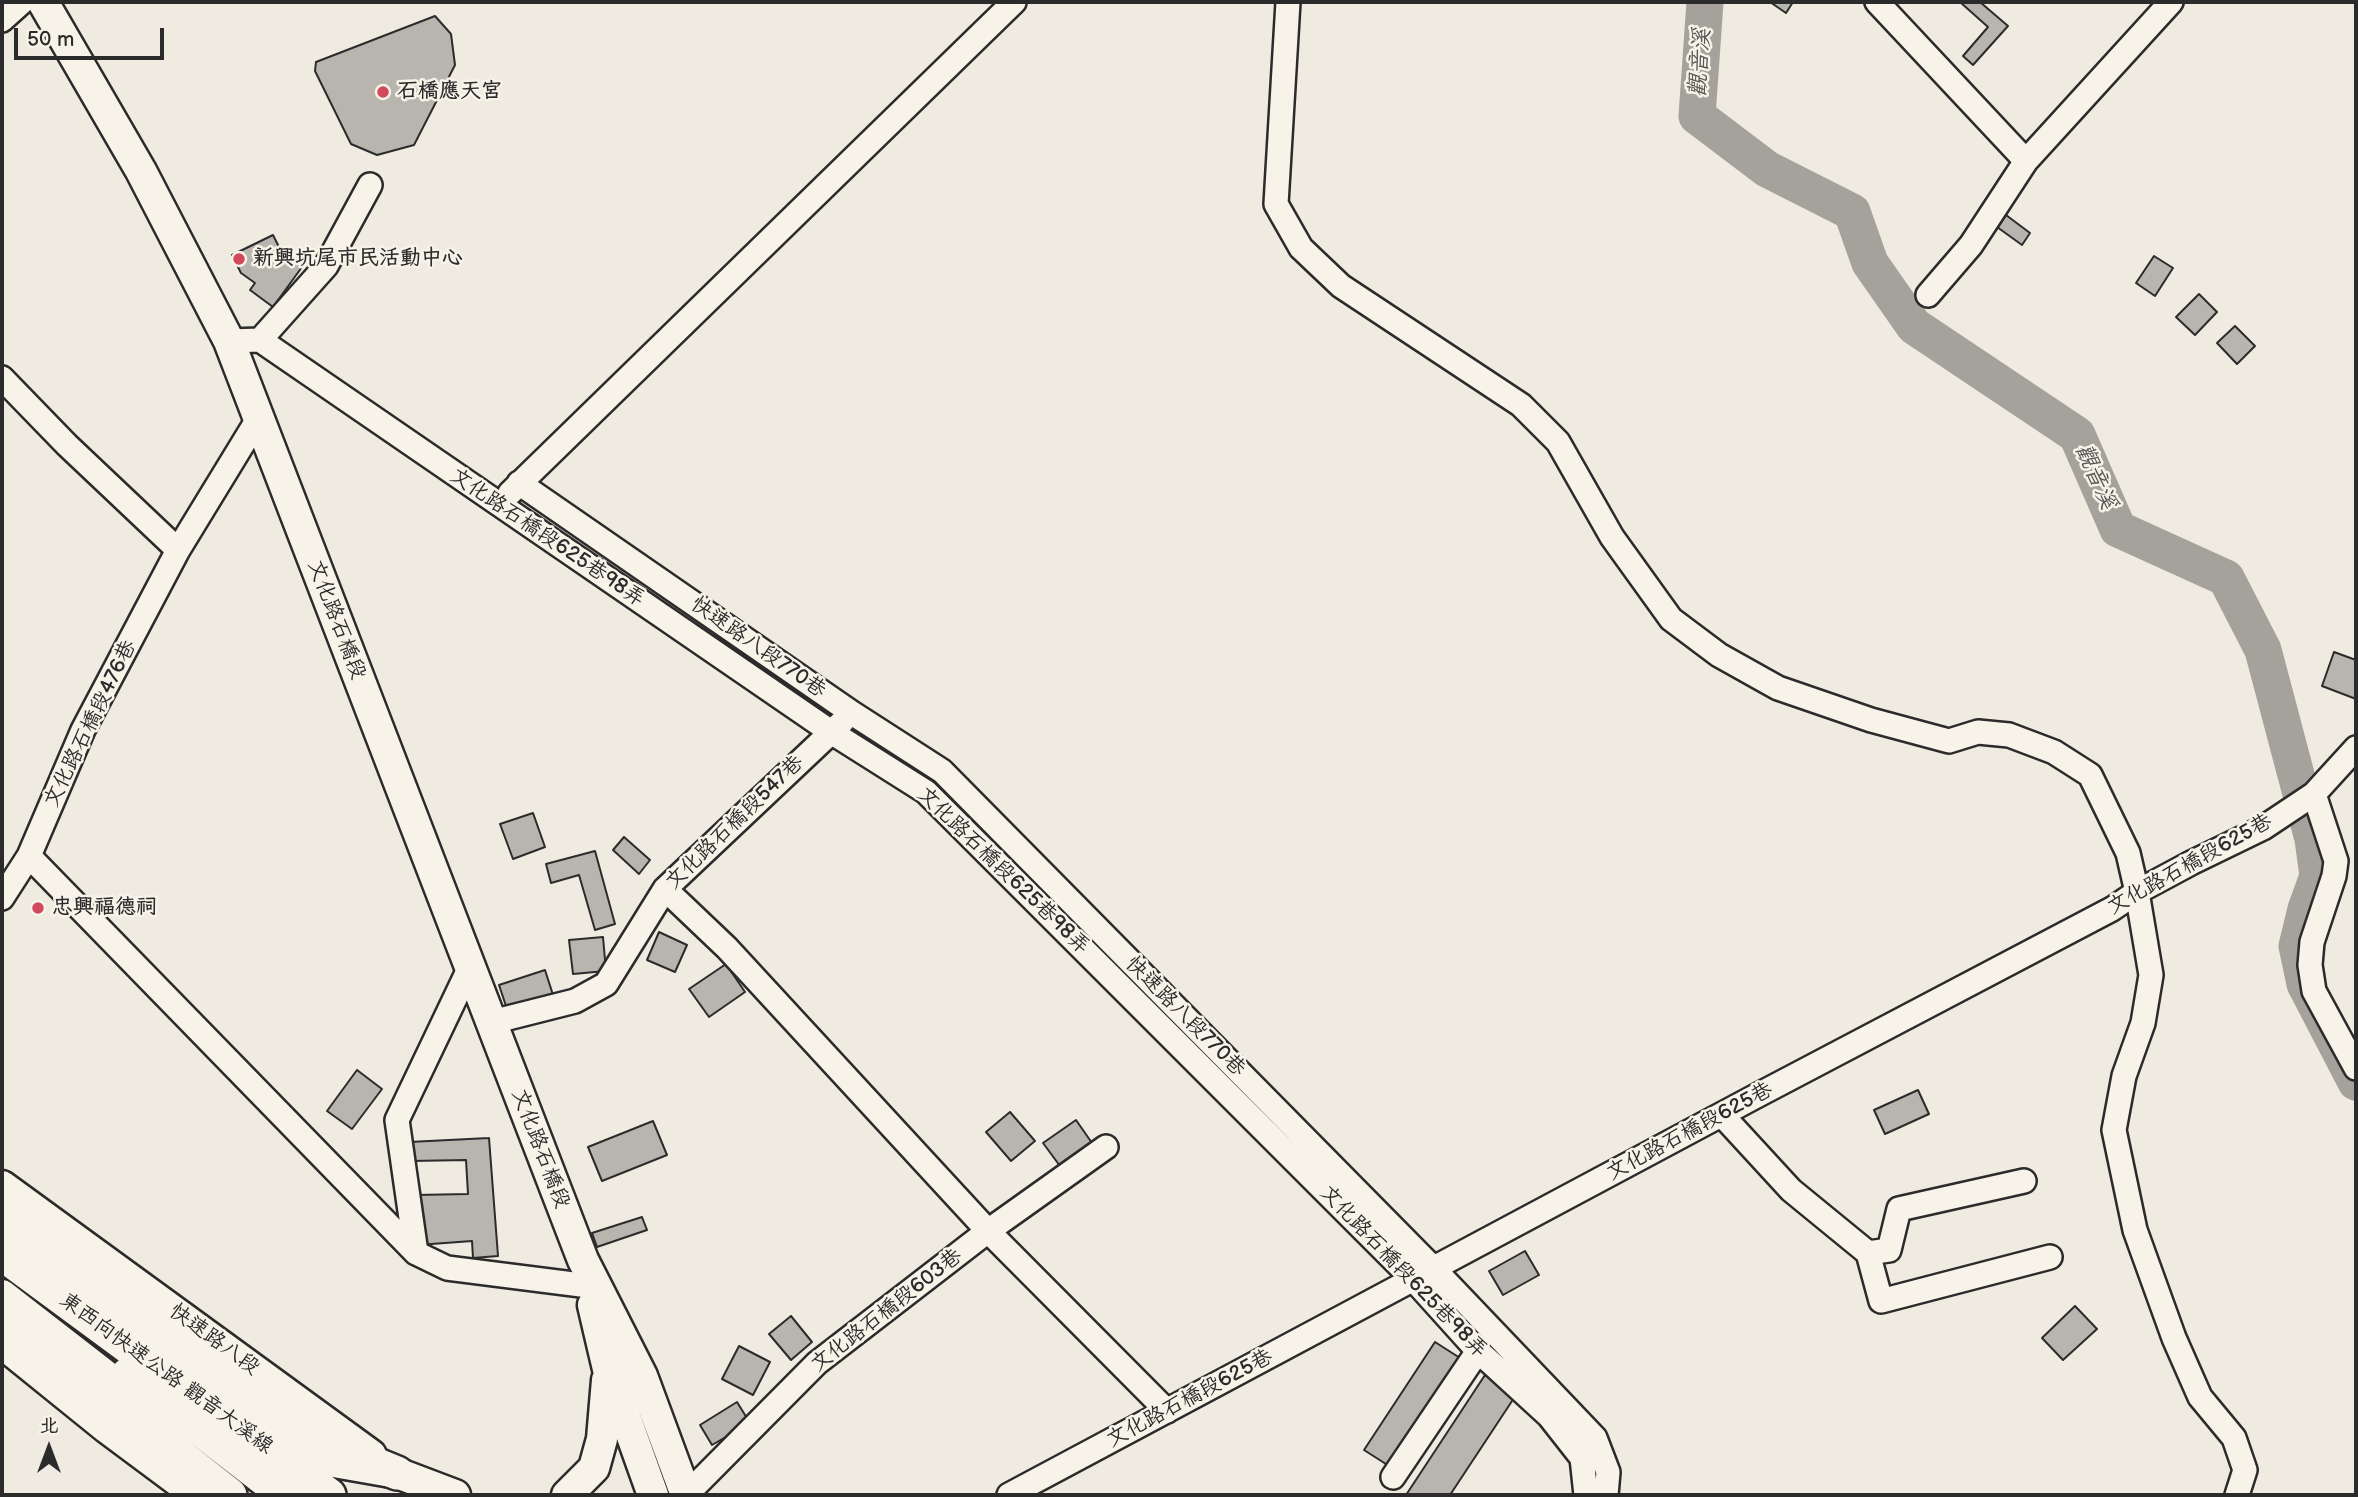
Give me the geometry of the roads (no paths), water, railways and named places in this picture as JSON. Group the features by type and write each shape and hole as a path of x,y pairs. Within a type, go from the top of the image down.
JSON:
{"highway":[{"path":"2,1213 71,1262 280,1425 397,1473"},
{"name":"東西向快速公路 觀音大溪線","path":"2,1254 329,1495"},
{"name":"東西向快速公路 觀音大溪線","path":"2,1276 285,1495"},
{"path":"2,1316 230,1495"}],"main road":[{"name":"文化路石橋段","path":"43,2 141,171 229,341 586,1273 608,1369 653,1495"},
{"name":"快速路八段","path":"2,1186 425,1495"},
{"path":"2,1235 317,1459 397,1473 455,1495"},
{"name":"文化路石橋段","path":"586,1273 642,1376 686,1495"},
{"path":"2,1295 260,1495"},
{"path":"2,1343 107,1428 197,1495"},
{"path":"567,1495 594,1468 603,1439 608,1369"}],"street":[{"path":"2,20 22,2"},
{"path":"498,505 1014,2"},
{"path":"1288,2 1276,204 1301,248 1341,286 1521,405 1558,442 1612,537 1671,620 1719,655 1778,688 1859,716 1949,741 1978,732 2009,735 2054,751 2090,775 2128,853 2151,975 2143,1023 2124,1076 2114,1130 2135,1230 2174,1338 2200,1397 2234,1438 2245,1470 2237,1495"},
{"path":"1877,2 2026,161"},
{"path":"1928,295 1970,245 2026,161 2171,2"},
{"path":"229,341 260,341 326,266 370,185"},
{"name":"文化路石橋段625巷98弄","path":"260,341 831,732 926,792 1424,1275 1478,1351 1549,1416 1582,1458 1586,1495"},
{"path":"2,378 67,445 178,550"},
{"name":"文化路石橋段476巷","path":"2,898 29,856 83,730 178,550 258,419"},
{"name":"快速路八段770巷","path":"519,483 852,713 942,771 1424,1275 1595,1438 1608,1472 1606,1495"},
{"name":"文化路石橋段547巷","path":"492,1022 575,1001 606,984 665,889 852,713"},
{"name":"文化路石橋段625巷","path":"1009,1495 2112,909 2137,892 2263,828 2314,794 2356,748"},
{"path":"2314,794 2336,861 2334,876 2312,942 2310,965 2314,991 2356,1068"},
{"path":"29,856 416,1253 447,1268 586,1273"},
{"path":"665,889 727,948 988,1231 1167,1411"},
{"path":"416,1253 397,1120 470,967"},
{"path":"1722,1115 1791,1190 1868,1253 1881,1301 2050,1257"},
{"name":"文化路石橋段603巷","path":"686,1495 817,1363 988,1231 1106,1147"},
{"path":"1868,1253 1889,1250 1899,1209 2024,1181"},
{"path":"1393,1477 1478,1351"}],"waterway":[{"name":"觀音溪","path":"1705,2 1697,116 1767,169 1852,212 1870,263 1914,326 2077,435 2118,529 2226,578 2263,650 2313,839 2318,876 2297,946 2305,984 2356,1082"}],"place":[{"name":"石橋應天宮","path":"383,92"},
{"name":"新興坑尾市民活動中心","path":"239,259"},
{"name":"忠興福德祠","path":"38,908"}]}
